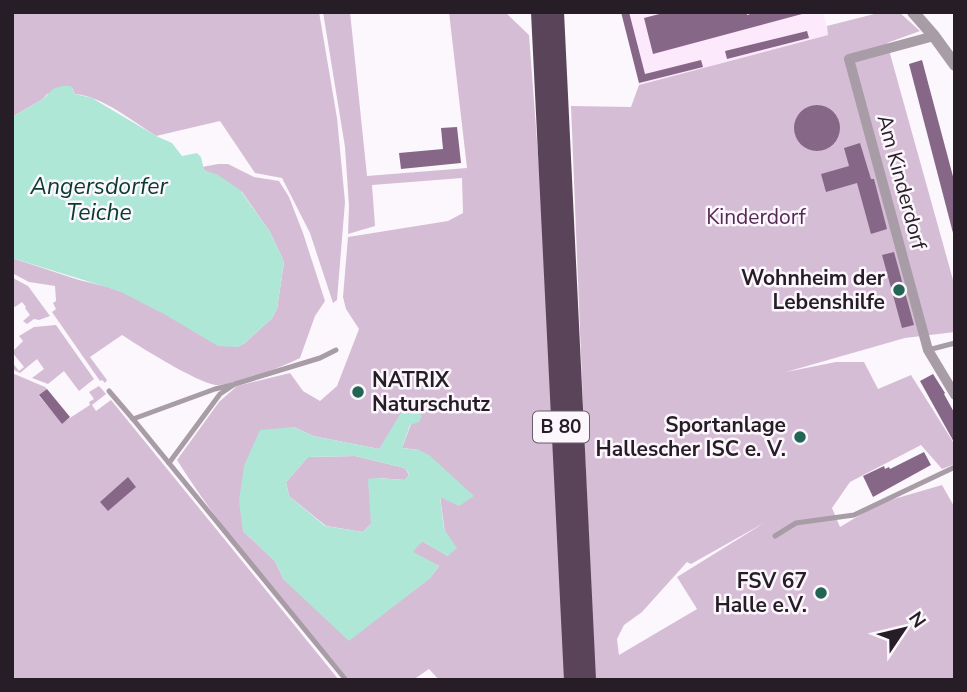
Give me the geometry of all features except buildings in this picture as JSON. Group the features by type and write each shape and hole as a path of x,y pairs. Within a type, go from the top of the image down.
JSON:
{"highway":[{"name":"B 80","path":"547,14 556,43 587,680"},
{"name":"B 80","path":"547,14 573,680"}],"street":[{"path":"913,12 955,65"},
{"name":"Am Kinderdorf","path":"934,36 849,59 928,350 955,395"}],"lane":[{"path":"928,350 955,343"},
{"path":"133,419 215,388 320,358 336,349"},
{"path":"169,463 220,394 235,384"},
{"path":"109,391 346,680"},
{"path":"775,536 796,523 853,515 955,467"}],"shaded area":[{"path":"621,12 823,12 829,35 639,85"}],"green space":[{"path":"12,12 319,12 337,118 345,202 337,300 333,303 310,233 282,178 255,173 220,121 156,136 107,105 75,94 72,88 47,94 12,117"},
{"path":"323,12 350,12 367,176 467,168 449,12 505,12 529,35 541,194 566,680 439,680 429,669 413,680 349,680 237,545 177,460 219,402 237,386 290,373 303,391 320,401 337,386 359,329 346,309 343,297 348,237 448,221 463,213 462,178 372,185 375,226 348,234 345,147","holes":["419,413 411,424 402,448 419,450 440,496 448,556 422,541 412,552 439,566 430,578 392,607 284,580 275,561 243,531 294,427 313,436 379,449"]},
{"name":"Kinderdorf","path":"882,12 899,12 920,31 887,43 955,287 955,332 905,338 786,372 836,362 864,362 878,389 911,375 955,445 955,464 942,469 921,445 850,482 832,508 840,527 880,503 942,485 955,508 955,680 594,680 571,106 631,107 639,85 828,35 827,26","holes":["764,523 677,577 697,609 619,655 617,639 624,625 642,612 687,562 691,564"]},
{"path":"228,164 254,177 279,181 289,197 325,301 315,316 300,358 248,378 227,384 210,384 185,373 122,335 90,357 107,380 105,383 100,381 52,312 56,309 53,303 56,301 55,286 29,282 12,273 12,258 133,296 237,347 272,318 277,309 284,262 270,232 242,192 207,173 202,167"},
{"path":"13,278 28,286 50,316 34,319 27,324 23,321 30,315 22,302 15,307 12,303"},
{"path":"56,325 94,379 79,391 64,371 48,384 32,378 44,369 37,359 20,373 12,369 12,362 19,371 24,367 12,352 23,341 19,336 34,327"},
{"path":"12,373 47,389 39,396 62,423 90,405 89,402 94,399 89,392 99,386 106,394 92,405 96,411 111,400 339,680 12,680"},
{"path":"355,456 405,468 409,475 405,480 377,478 371,524 363,532 326,526 289,496 286,482 308,457"}],"water":[{"name":"Angersdorfer Teiche","path":"71,86 75,94 92,98 172,143 182,156 197,153 201,157 204,170 218,175 240,190 270,232 284,262 277,309 272,318 245,343 237,347 218,346 119,291 12,258 12,117 43,99 53,89"},
{"path":"404,408 419,413 422,416 419,422 410,425 402,448 419,450 429,455 474,496 459,506 440,497 444,529 457,548 448,556 422,541 413,552 439,566 430,578 349,641 284,580 275,561 243,531 239,501 244,466 260,430 294,427 313,436 379,449","holes":["355,456 405,468 409,474 405,480 368,479 371,524 363,532 325,526 289,496 286,482 308,457"]}],"place":[{"name":"Wohnheim der Lebenshilfe","path":"899,290"},
{"name":"NATRIX Naturschutz","path":"358,392"},
{"name":"Sportanlage Hallescher ISC e. V.","path":"800,437"},
{"name":"FSV 67 Halle e.V.","path":"821,593"}]}
